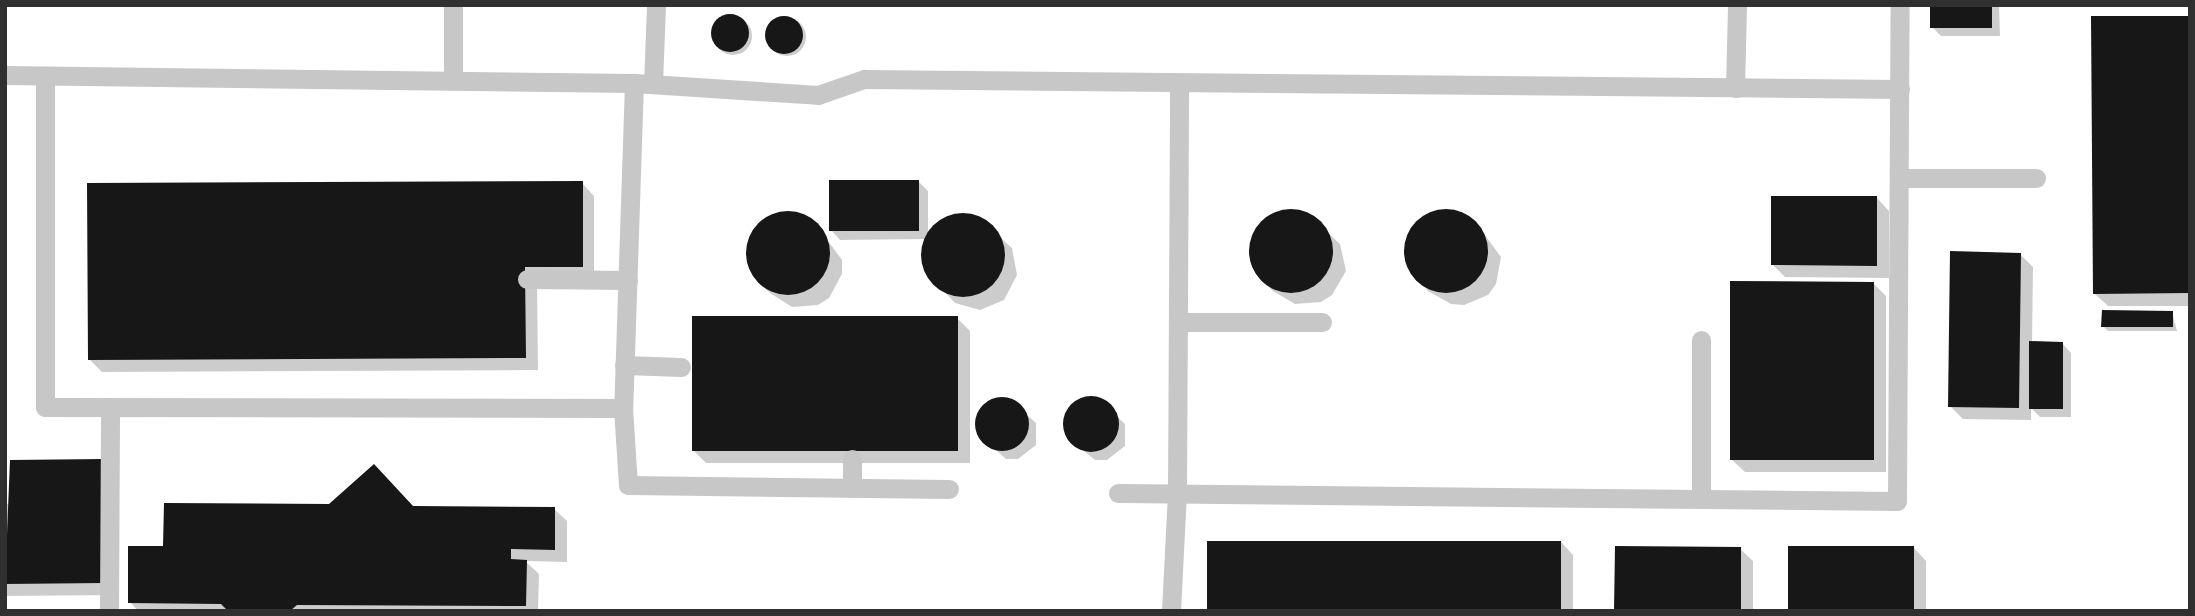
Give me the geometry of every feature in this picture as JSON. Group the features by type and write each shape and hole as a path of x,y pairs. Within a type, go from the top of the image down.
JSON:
{"lane":[{"path":"453,5 453,80"},
{"path":"656,5 644,83 628,280 623,408 628,485 949,489"},
{"path":"1735,89 1737,5"},
{"path":"1118,494 1897,500 1900,5"},
{"path":"5,75 644,83 818,95 864,79 1179,85 1900,89"},
{"path":"45,76 45,407 623,408"},
{"path":"1171,611 1177,493 1179,85"},
{"path":"1900,178 2036,178"},
{"path":"527,279 628,280"},
{"path":"1178,322 1322,322"},
{"path":"1701,340 1701,499"},
{"path":"624,365 681,368"},
{"path":"109,611 110,407"},
{"path":"852,458 852,488"}],"building":[{"path":"1930,5 1992,5 1992,28 1930,28"},
{"path":"730,14 744,19 749,33 744,47 730,52 716,47 711,33 716,19"},
{"path":"784,16 798,21 803,35 798,49 784,54 770,49 765,35 770,21"},
{"path":"2091,16 2190,16 2190,293 2093,294"},
{"path":"829,180 919,180 919,231 829,231"},
{"path":"583,181 583,267 525,267 526,358 88,360 87,183"},
{"path":"1771,196 1877,196 1877,266 1771,265"},
{"path":"1283,209 1299,209 1315,216 1326,227 1333,243 1330,267 1321,281 1299,293 1283,293 1267,286 1256,275 1249,259 1249,243 1256,227 1267,216"},
{"path":"1438,209 1454,209 1470,216 1481,227 1488,243 1485,267 1476,281 1454,293 1438,293 1422,286 1411,275 1404,259 1404,243 1411,227 1422,216"},
{"path":"780,211 796,211 812,218 823,229 830,245 827,269 818,283 796,295 780,295 764,288 753,277 746,261 746,245 753,229 764,218"},
{"path":"955,213 971,213 987,220 998,231 1005,247 1002,271 993,285 971,297 955,297 939,290 928,279 921,263 921,247 928,231 939,220"},
{"path":"1950,251 2021,253 2019,408 1948,407"},
{"path":"1730,281 1874,282 1874,460 1730,460"},
{"path":"2102,310 2173,311 2173,327 2101,327"},
{"path":"692,316 958,316 958,451 692,451"},
{"path":"2029,341 2063,342 2063,409 2029,409"},
{"path":"1091,396 1106,401 1114,409 1119,424 1114,439 1106,447 1091,452 1076,447 1068,439 1063,424 1068,409 1076,401"},
{"path":"1007,397 1017,401 1025,409 1029,424 1025,439 1017,447 997,451 987,447 979,439 975,419 979,409 987,401"},
{"path":"103,459 104,583 5,584 10,460"},
{"path":"374,464 413,506 555,507 555,550 511,549 511,559 527,560 526,606 297,605 290,611 228,611 221,604 128,603 128,546 163,546 164,503 329,504"},
{"path":"1207,541 1561,541 1561,611 1207,611"},
{"path":"1615,546 1741,547 1741,611 1614,611"},
{"path":"1788,546 1914,546 1914,611 1788,611"}]}
